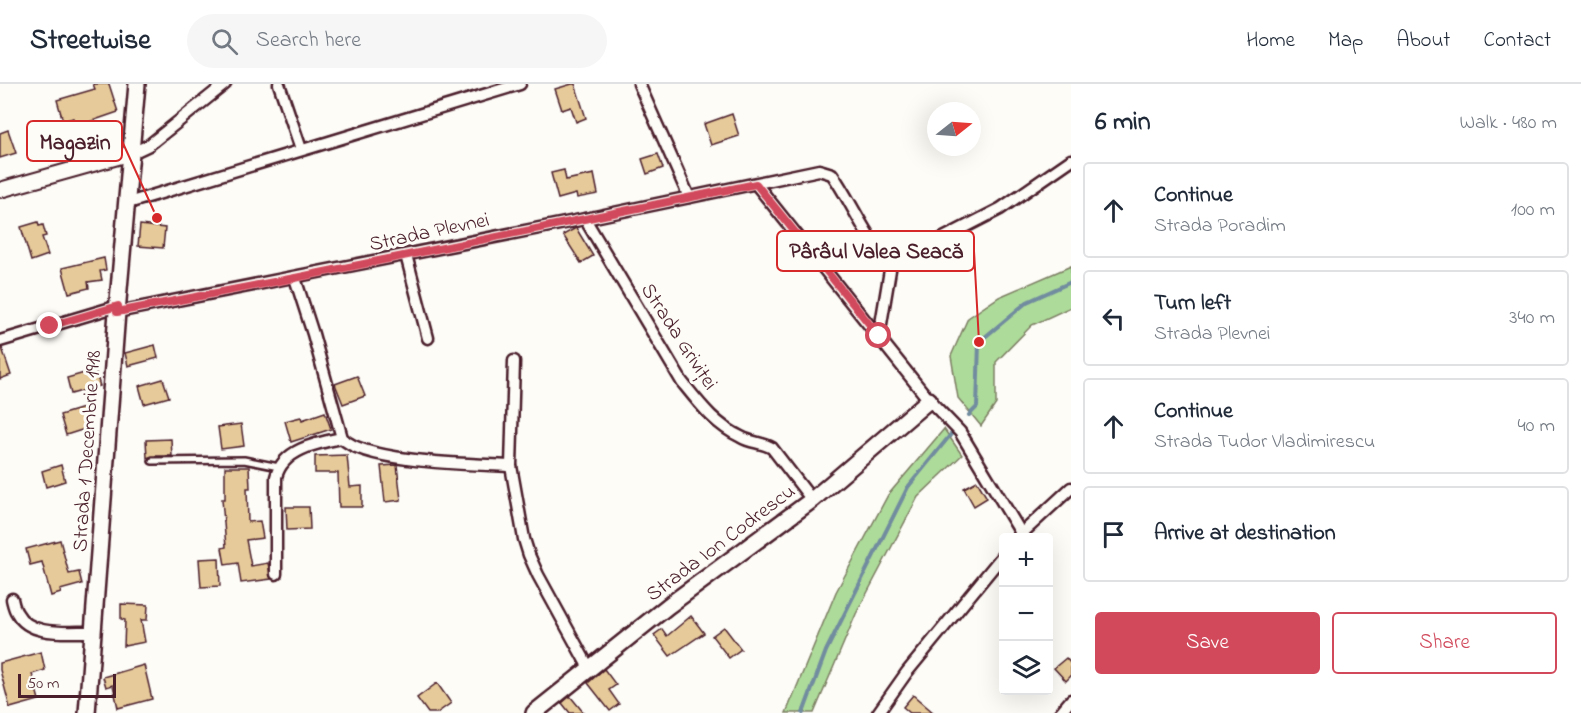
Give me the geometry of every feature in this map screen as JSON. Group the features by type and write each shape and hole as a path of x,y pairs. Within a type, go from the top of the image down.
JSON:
{"main road":[{"name":"Strada 1 Decembrie 1918","path":"87,713 137,84"},
{"name":"Strada Ion Codrescu","path":"534,713 668,606 812,500 929,400"}],"street":[{"path":"0,190 132,153 149,145 225,84"},
{"path":"279,84 301,149"},
{"path":"128,203 520,84"},
{"path":"642,85 689,197"},
{"path":"879,336 891,264 1000,209 1071,160"},
{"name":"Strada Plevnei","path":"0,341 118,309 295,278 819,170 832,174 879,252 891,264"},
{"path":"756,184 929,400 960,432 1018,533"},
{"name":"Strada Griviței","path":"585,219 682,381 701,406 718,424 730,432 744,439 765,443 772,448 812,500"},
{"path":"406,255 428,338"},
{"path":"295,278 342,438 347,444 384,456 511,466"},
{"path":"514,361 511,466 524,538 529,555 589,668"},
{"path":"276,574 276,477 279,467 286,458 304,448 342,438"},
{"path":"1021,533 1071,488"},
{"path":"878,713 907,672 999,560"},
{"path":"12,599 17,614 33,627 42,630 94,632"},
{"path":"1059,713 1071,700"}],"lane":[{"path":"152,461 244,460 279,467"}],"green space":[{"path":"1071,266 1071,307 1032,325 996,362 996,404 981,426 958,398 951,356 968,318 999,297"},
{"path":"944,429 962,455 918,497 856,614 814,713 786,713 836,592 888,495"}],"building":[{"path":"93,84 109,84 118,112 86,123 93,148 82,151 73,118 63,121 57,100 95,89"},
{"path":"575,84 586,118 576,122 571,107 562,110 555,89"},
{"path":"732,114 739,136 711,145 704,124"},
{"path":"8,130 16,153 0,158 0,133"},
{"path":"658,154 663,168 647,174 642,159"},
{"path":"564,170 566,180 594,174 598,194 577,198 576,194 558,199 551,173"},
{"path":"38,222 39,226 43,225 46,236 42,237 48,255 31,261 21,227"},
{"path":"140,225 165,228 163,248 138,246"},
{"path":"576,228 593,256 581,263 563,235"},
{"path":"104,258 106,270 100,271 102,280 88,282 89,288 69,293 62,268"},
{"path":"155,345 158,358 128,366 125,353"},
{"path":"0,348 2,348 11,375 0,379"},
{"path":"95,370 100,386 71,394 67,378"},
{"path":"357,376 365,396 343,404 335,384"},
{"path":"163,379 169,397 144,404 139,386"},
{"path":"83,408 88,428 66,435 60,415"},
{"path":"325,412 331,429 291,442 285,421 301,417 302,420"},
{"path":"241,424 244,446 221,449 218,427"},
{"path":"171,439 172,456 147,458 146,440"},
{"path":"347,455 350,487 362,486 362,507 339,507 338,473 315,473 315,456"},
{"path":"61,465 65,481 46,487 42,471"},
{"path":"397,465 401,500 385,502 381,466"},
{"path":"225,467 249,467 248,522 260,521 263,538 246,540 251,566 268,563 271,579 241,583 238,563 225,565 222,548 226,547 222,499 225,499"},
{"path":"977,481 987,498 974,506 964,488"},
{"path":"286,507 309,507 310,529 287,530"},
{"path":"60,540 69,574 79,572 82,584 60,590 61,593 51,596 42,562 30,565 26,549"},
{"path":"219,558 220,586 201,587 199,559"},
{"path":"121,604 148,605 147,620 141,620 145,642 124,646 125,620 121,619"},
{"path":"691,616 704,633 670,656 654,635 662,629 667,636"},
{"path":"724,627 741,649 729,658 712,636"},
{"path":"41,652 45,670 32,674 39,700 10,708 0,663"},
{"path":"1066,658 1071,664 1071,676 1066,681 1054,668"},
{"path":"144,665 152,699 118,708 113,685 106,687 103,677"},
{"path":"604,669 616,685 609,690 619,704 610,711 588,683"},
{"path":"437,683 451,703 437,713 428,713 417,698"},
{"path":"913,695 934,713 910,713 903,707"},
{"path":"570,696 584,713 570,713 562,703"}],"waterway":[{"path":"969,415 977,407 979,342 1027,302 1071,282"},
{"path":"803,713 826,651 908,487 952,433"}],"place":[{"name":"Magazin","path":"157,218"},
{"name":"Pârâul Valea Seacă","path":"979,342"}],"route":[{"path":"50,326 118,306 117,312 756,184 879,336"}]}
